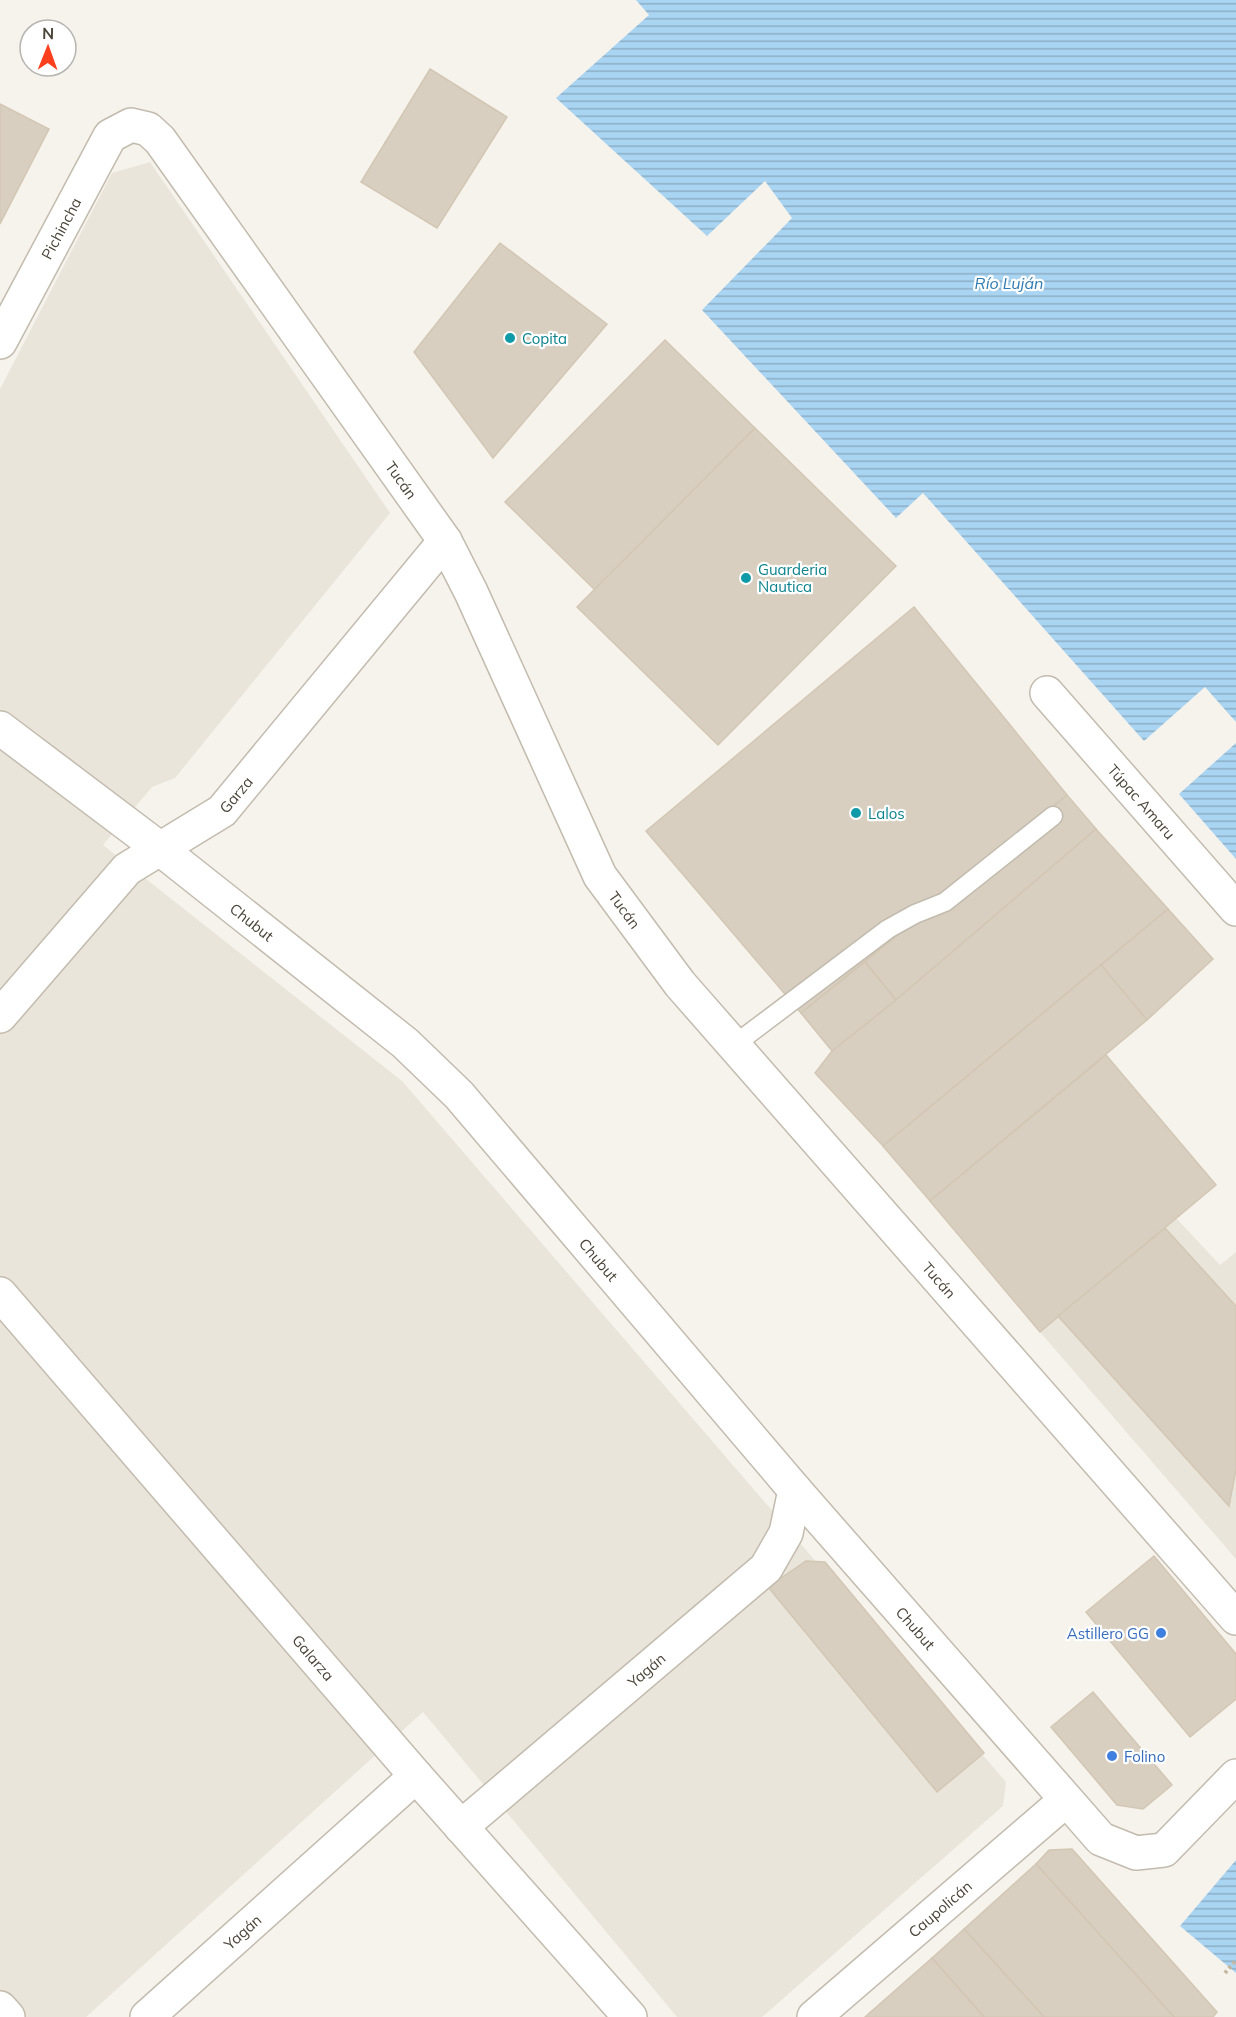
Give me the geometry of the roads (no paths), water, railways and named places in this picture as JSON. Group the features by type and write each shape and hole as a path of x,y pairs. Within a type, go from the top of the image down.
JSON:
{"street":[{"name":"Pichincha","path":"0,342 110,136 131,125"},
{"name":"Tucán","path":"131,125 148,129 160,141 445,541 471,592 600,876 680,984 1236,1618"},
{"name":"Garza","path":"0,1016 127,869 222,811 445,541"},
{"name":"Túpac Amaru","path":"1047,693 1236,909"},
{"name":"Chubut","path":"0,728 159,848 405,1043 459,1095 795,1490 1101,1839 1136,1852 1164,1850 1236,1776"},
{"name":"Galarza","path":"0,1294 416,1776 630,2017"},
{"name":"Yagán","path":"461,1827 766,1568 786,1533 795,1490"},
{"name":"Yagán","path":"147,2017 416,1776"},
{"name":"Caupolicán","path":"814,2017 1066,1800"},
{"path":"0,2008 8,2017"}],"lane":[{"path":"734,1045 888,930 915,914 945,902 1053,816"}],"water":[{"name":"Río Luján","path":"636,0 1236,0 1236,722 1205,687 1144,741 923,493 896,518 702,310 792,218 765,181 707,236 556,98 649,15"},
{"path":"1236,743 1236,859 1179,794"},
{"path":"1236,1860 1236,1973 1180,1926"}],"place":[{"name":"Copita","path":"510,338"},
{"name":"Guarderia Nautica","path":"746,578"},
{"name":"Lalos","path":"856,813"},
{"name":"Astillero GG","path":"1161,1633"},
{"name":"Folino","path":"1112,1756"}]}
